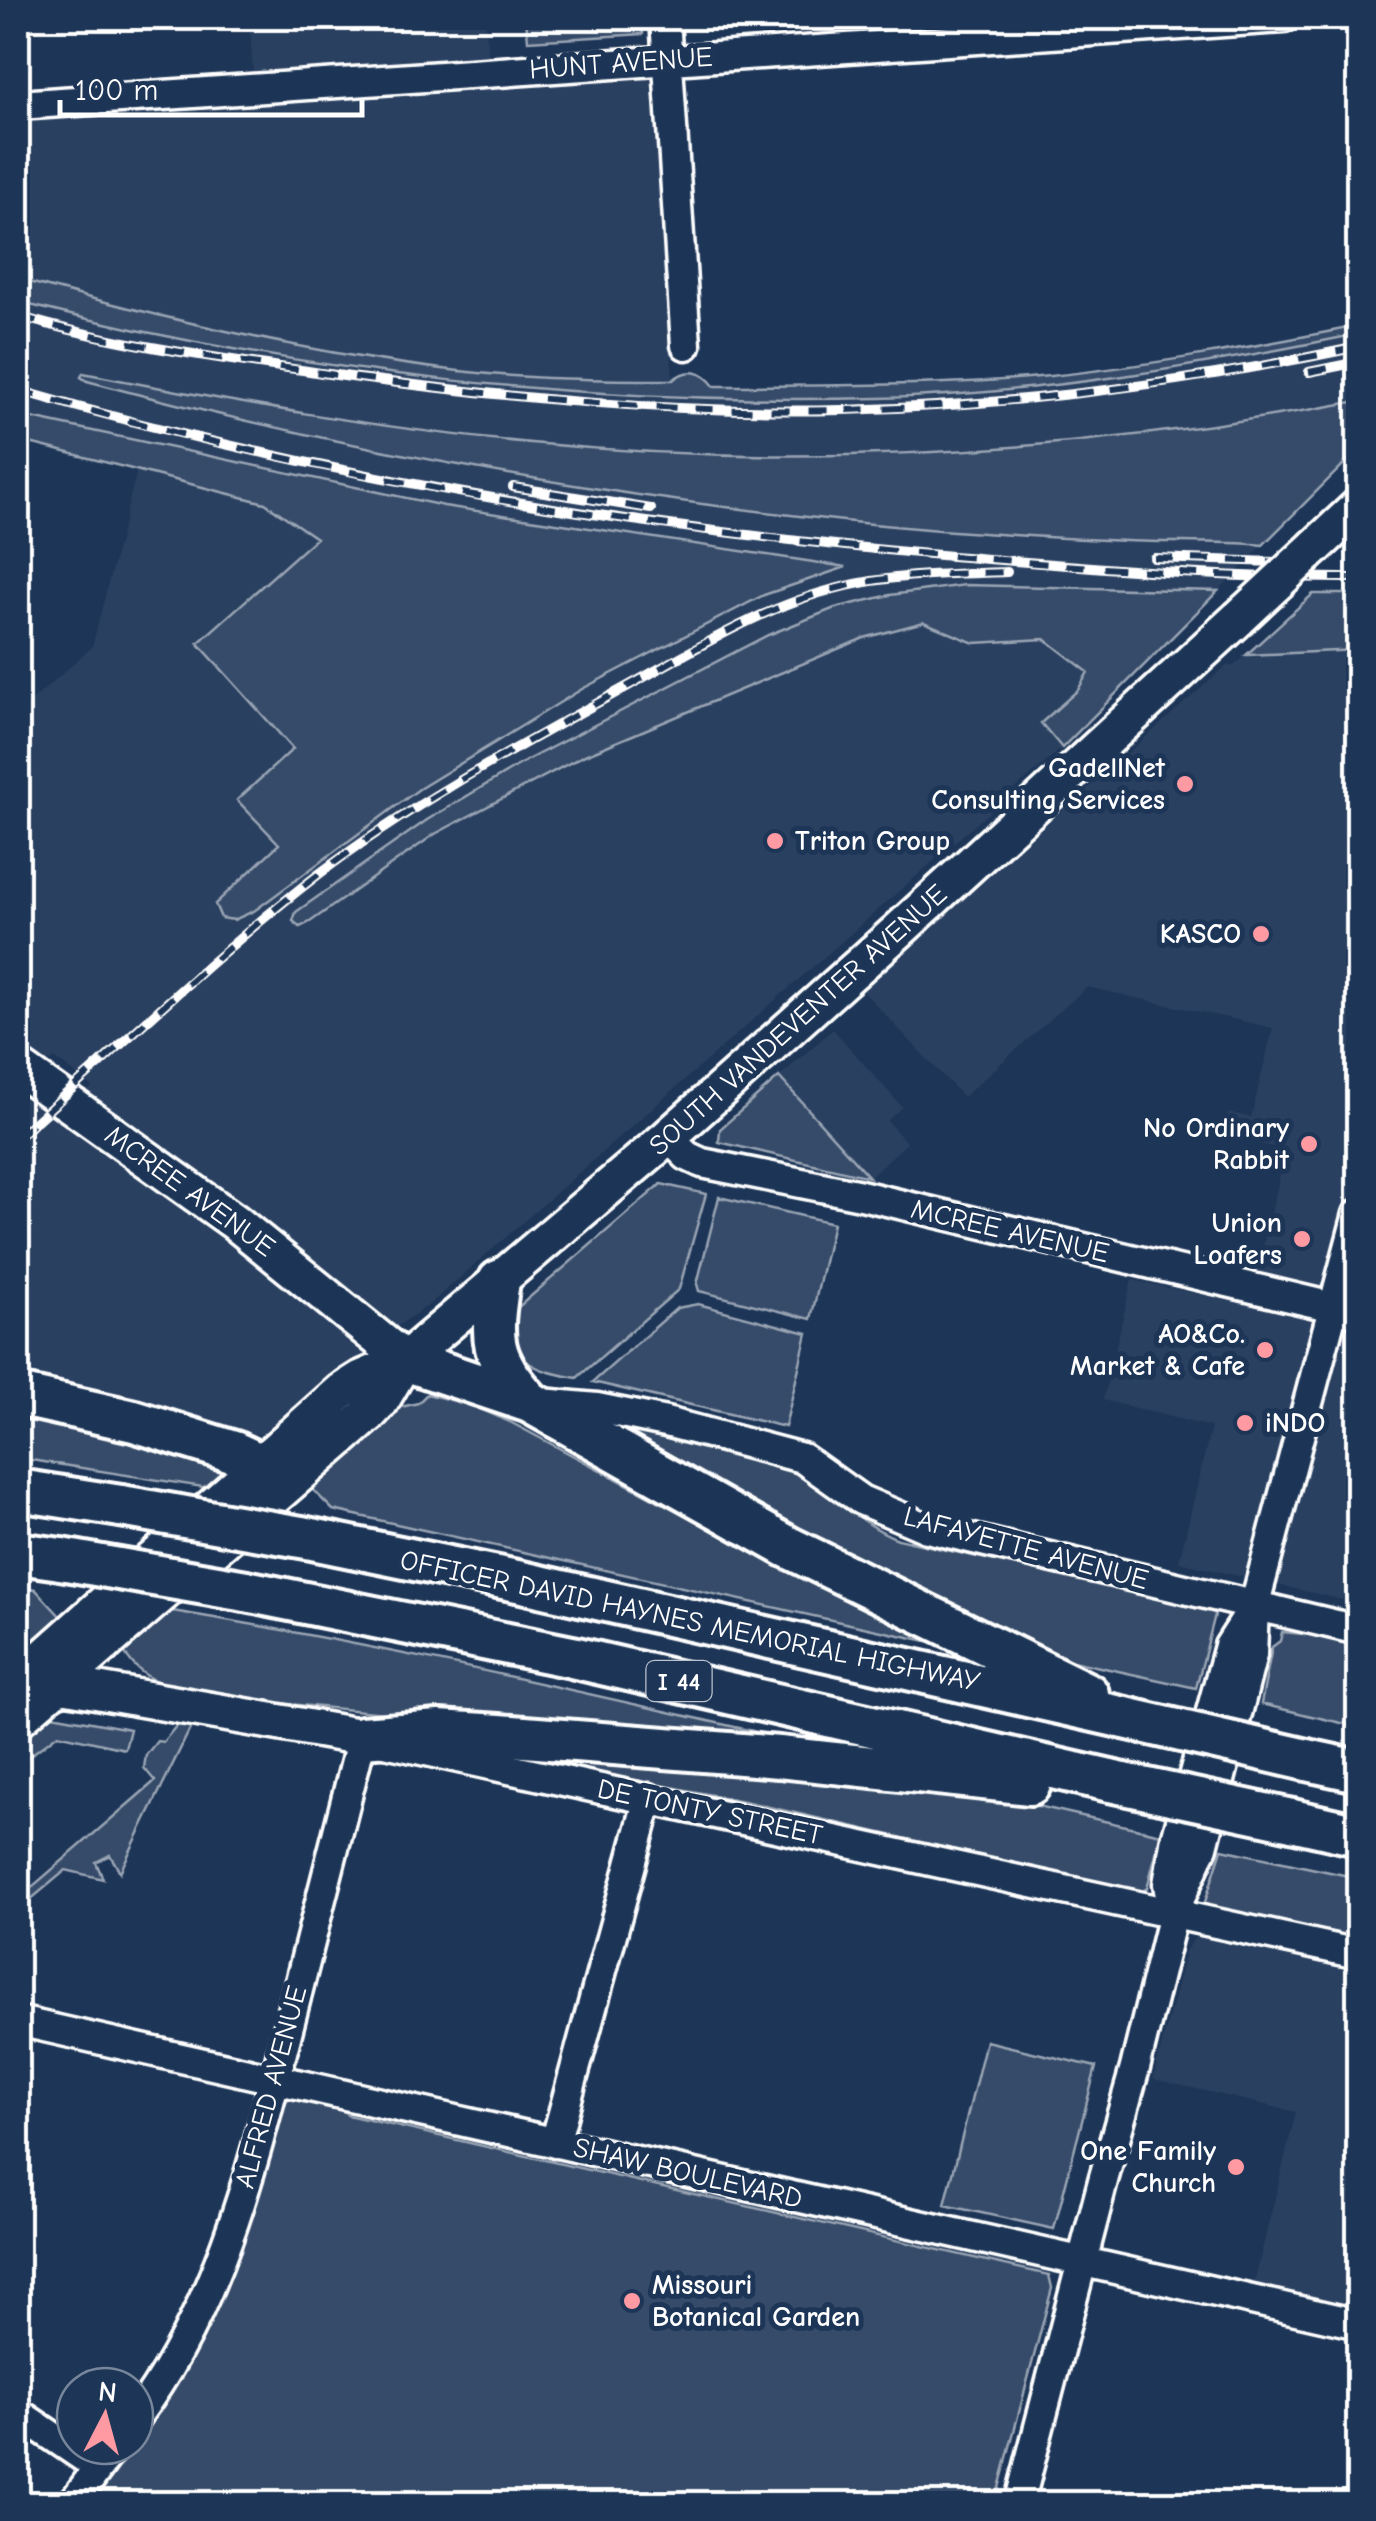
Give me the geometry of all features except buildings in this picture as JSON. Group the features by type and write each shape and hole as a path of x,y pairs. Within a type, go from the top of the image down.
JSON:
{"highway":[{"path":"499,1281 495,1350 504,1370 530,1402"},
{"path":"405,1360 530,1402 788,1547 1058,1678 1125,1718"},
{"path":"18,1395 134,1420 234,1452 262,1485"},
{"name":"OFFICER DAVID HAYNES MEMORIAL HIGHWAY","path":"18,1490 307,1538 522,1582 1358,1771"},
{"name":"I 44","path":"18,1553 246,1591 536,1649 1358,1835"},
{"path":"362,1738 439,1731 499,1734 780,1757 1019,1784 1072,1786 1110,1781"}],"main road":[{"name":"SOUTH VANDEVENTER AVENUE","path":"18,1719 29,1678 123,1585 368,1415 405,1360 668,1137 898,932 1358,507"},
{"name":"MCREE AVENUE","path":"18,1067 235,1222 405,1360"},
{"name":"SOUTH VANDEVENTER AVENUE","path":"29,1678 110,1637 262,1485"},
{"path":"123,1585 110,1637 111,1664 137,1698"},
{"name":"DE TONTY STREET","path":"29,1678 362,1738"}],"street":[{"path":"666,18 686,345"},
{"name":"HUNT AVENUE","path":"18,105 1284,18"},
{"name":"MCREE AVENUE","path":"668,1137 687,1156 702,1164 861,1195 1346,1310"},
{"path":"1020,2504 1173,1914 1203,1847 1252,1655 1254,1606 1346,1310 1358,1214"},
{"name":"LAFAYETTE AVENUE","path":"530,1402 625,1413 802,1458 861,1500 927,1528 1358,1630"},
{"name":"DE TONTY STREET","path":"362,1738 1358,1954"},
{"name":"ALFRED AVENUE","path":"155,2390 200,2310 231,2227 275,2079 362,1738"},
{"path":"555,2143 649,1798"},
{"name":"SHAW BOULEVARD","path":"18,2021 1358,2324"},
{"path":"18,2414 55,2432"},
{"path":"72,2504 99,2466"}],"shaded area":[{"path":"249,18 485,18 491,83 650,74 673,380 578,380 459,371 271,342 18,279 18,115 255,98"},
{"path":"526,18 642,18 643,34 528,41"},
{"path":"18,279 237,333 403,364 566,378 673,380 684,373 695,373 714,386 1008,380 1166,361 1358,326 1358,334 1180,367 1000,391 879,398 662,396 445,380 230,348 18,302"},
{"path":"18,302 202,344 472,383 770,398 882,398 1062,383 1155,372 1358,334 1358,401 1144,436 1057,445 901,455 689,454 532,444 349,422 83,374 280,430 863,523 1020,535 1263,545 1218,591 965,585 890,595 835,608 768,635 529,759 427,820 296,912 299,926 310,922 435,834 585,755 864,638 924,622 974,643 1046,639 1088,673 1078,690 1041,723 1062,748 430,1304 268,1433 254,1434 18,1369 18,1087 56,1114 92,1087 55,1058 46,1065 18,1046 18,713 92,647 137,470 265,503 316,538 657,598 234,920 254,911 419,789 582,689 764,595 843,567 444,506 18,415"},
{"path":"83,373 418,430 531,443 739,455 843,455 1050,444 1256,419 1358,401 1358,450 1263,545 1027,536 764,512 569,484 278,428 87,381 81,377"},
{"path":"18,415 444,506 846,567 764,595 582,689 419,789 254,911 234,920 221,918 215,904 279,844 237,800 293,749 198,643 316,538 265,503 18,440"},
{"path":"965,585 1218,591 1062,748 1041,723 1078,690 1088,672 1045,639 974,643 924,622 864,638 585,755 435,834 310,922 300,927 293,921 296,912 427,820 529,759 768,635 835,608 890,595"},
{"path":"1313,594 1358,594 1358,650 1246,655"},
{"path":"1358,650 1358,1534 1343,1600 1179,1562 1211,1427 1103,1400 1132,1280 1249,1305 1286,1150 1223,1135 1228,1113 1251,1117 1273,1028 1087,987 963,1097 861,989 1226,666 1234,666 1246,655"},
{"path":"833,1029 902,1107 887,1121 907,1143 869,1177 779,1077"},
{"path":"779,1077 869,1177 719,1142 720,1129"},
{"path":"661,1184 706,1194 679,1289 577,1378 535,1367 519,1352 515,1341 516,1309"},
{"path":"719,1197 833,1223 811,1319 699,1291 697,1284"},
{"path":"698,1304 807,1333 785,1427 593,1382 677,1308"},
{"path":"427,1394 474,1406 510,1422 724,1536 948,1638 945,1645 333,1510 308,1485 397,1408 418,1403"},
{"path":"18,1407 61,1415 225,1469 209,1488 18,1458"},
{"path":"623,1428 790,1468 869,1524 898,1539 1216,1611 1196,1688 1054,1657 832,1549"},
{"path":"18,1586 35,1589 62,1618 18,1652"},
{"path":"166,1610 406,1654 802,1742 576,1731 213,1697 150,1678 123,1649"},
{"path":"1282,1632 1358,1644 1358,1727 1261,1704 1272,1647 1280,1641"},
{"path":"52,1715 130,1729 125,1749 58,1734 18,1765 18,1742"},
{"path":"177,1725 191,1727 120,1872 110,1855 96,1862 103,1879 66,1870 18,1910 18,1899 155,1781 144,1768 146,1755"},
{"path":"466,1747 955,1787 1161,1834 1147,1888 1141,1893 748,1802"},
{"path":"1222,1849 1358,1878 1358,1941 1205,1902"},
{"path":"1198,1933 1358,1966 1358,2308 1254,2283 1296,2112 1153,2079 1186,1950"},
{"path":"986,2041 1096,2067 1054,2229 945,2205"},
{"name":"Missouri Botanical Garden","path":"290,2096 341,2106 347,2115 1049,2275 1052,2288 995,2503 92,2504 120,2466 155,2466 155,2413 176,2378 255,2200 280,2110"}],"railway":[{"path":"18,316 133,344 456,390 649,406 778,411 907,408 1037,398 1166,382 1358,347"},
{"path":"1309,372 1358,362"},
{"path":"18,390 248,450 364,475 598,515 952,556 1206,574 1358,578"},
{"path":"513,487 651,509"},
{"path":"1154,558 1309,563"},
{"path":"18,1137 204,970 319,874 432,797 511,751 706,642 786,605 882,579 1007,572"}],"place":[{"name":"GadellNet Consulting Services","path":"1185,784"},
{"name":"Triton Group","path":"775,841"},
{"name":"KASCO","path":"1261,934"},
{"name":"No Ordinary Rabbit","path":"1309,1144"},
{"name":"Union Loafers","path":"1302,1239"},
{"name":"AO&Co. Market & Cafe","path":"1265,1350"},
{"name":"iNDO","path":"1245,1423"},
{"name":"One Family Church","path":"1236,2167"},
{"name":"Missouri Botanical Garden","path":"632,2301"}]}
